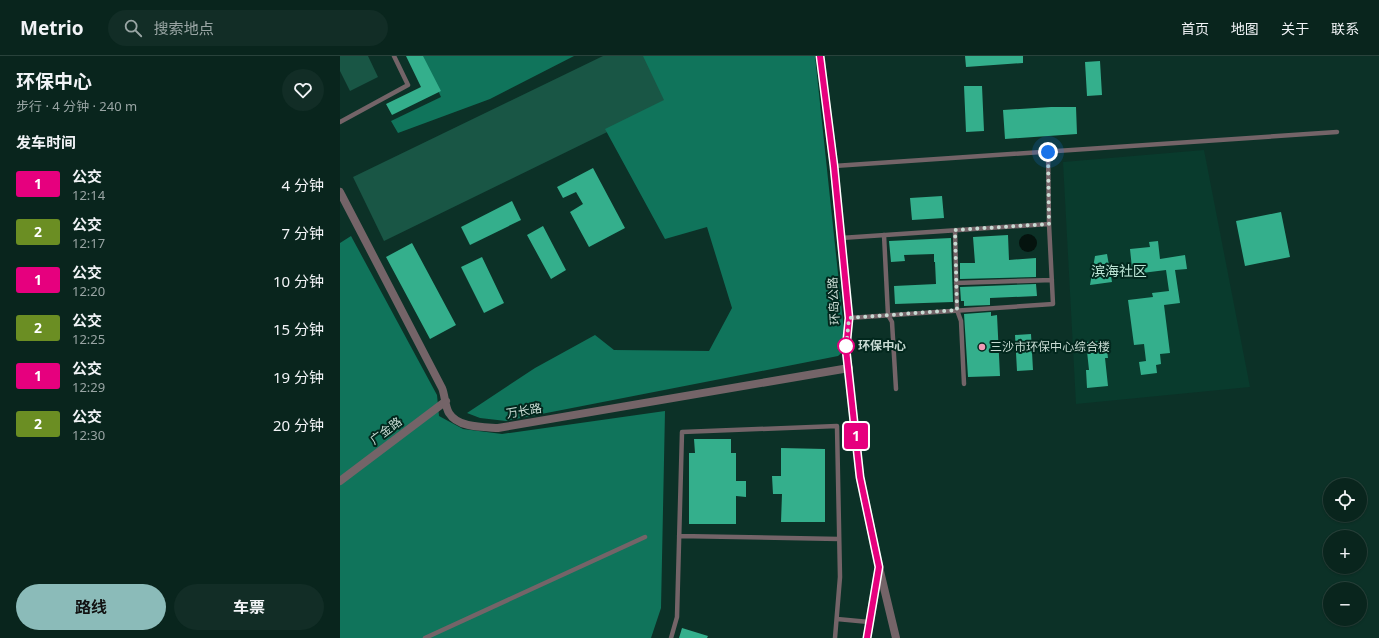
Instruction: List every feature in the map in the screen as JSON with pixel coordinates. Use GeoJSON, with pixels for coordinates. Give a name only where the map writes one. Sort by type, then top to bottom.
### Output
{"type":"FeatureCollection","features":[{"type":"Feature","properties":{"kind":"street","name":"环岛公路"},"geometry":{"type":"LineString","coordinates":[[820,56],[834,166],[849,318],[846,349],[860,477],[879,567]]}},
{"type":"Feature","properties":{"kind":"street","name":"万长路"},"geometry":{"type":"LineString","coordinates":[[340,192],[442,388],[448,412],[455,420],[471,426],[498,428],[849,368]]}},
{"type":"Feature","properties":{"kind":"street","name":"广金路"},"geometry":{"type":"LineString","coordinates":[[340,481],[446,401]]}},
{"type":"Feature","properties":{"kind":"street"},"geometry":{"type":"LineString","coordinates":[[867,638],[879,567]]}},
{"type":"Feature","properties":{"kind":"street"},"geometry":{"type":"LineString","coordinates":[[879,567],[896,638]]}},
{"type":"Feature","properties":{"kind":"lane"},"geometry":{"type":"LineString","coordinates":[[340,122],[408,85],[394,56]]}},
{"type":"Feature","properties":{"kind":"lane"},"geometry":{"type":"LineString","coordinates":[[834,166],[1337,132]]}},
{"type":"Feature","properties":{"kind":"lane"},"geometry":{"type":"LineString","coordinates":[[849,318],[1053,304],[1049,224],[1048,152]]}},
{"type":"Feature","properties":{"kind":"lane"},"geometry":{"type":"LineString","coordinates":[[841,238],[1049,224]]}},
{"type":"Feature","properties":{"kind":"lane"},"geometry":{"type":"LineString","coordinates":[[955,230],[957,310],[960,321],[964,384]]}},
{"type":"Feature","properties":{"kind":"lane"},"geometry":{"type":"LineString","coordinates":[[884,235],[888,315],[892,322],[896,388]]}},
{"type":"Feature","properties":{"kind":"lane"},"geometry":{"type":"LineString","coordinates":[[956,283],[1052,280]]}},
{"type":"Feature","properties":{"kind":"lane"},"geometry":{"type":"LineString","coordinates":[[670,638],[677,617],[682,432],[837,426],[840,578],[836,638]]}},
{"type":"Feature","properties":{"kind":"lane"},"geometry":{"type":"LineString","coordinates":[[679,536],[839,539]]}},
{"type":"Feature","properties":{"kind":"lane"},"geometry":{"type":"LineString","coordinates":[[425,638],[645,537]]}},
{"type":"Feature","properties":{"kind":"lane"},"geometry":{"type":"LineString","coordinates":[[837,619],[869,622]]}},
{"type":"Feature","properties":{"kind":"shaded area"},"geometry":{"type":"Polygon","coordinates":[[[340,56],[368,56],[378,77],[350,91],[340,71],[340,56]]]}},
{"type":"Feature","properties":{"kind":"shaded area"},"geometry":{"type":"Polygon","coordinates":[[[422,56],[574,56],[490,99],[398,133],[391,121],[441,97],[422,56]]]}},
{"type":"Feature","properties":{"kind":"shaded area"},"geometry":{"type":"Polygon","coordinates":[[[603,56],[664,56],[683,95],[384,241],[353,177],[603,56]]]}},
{"type":"Feature","properties":{"kind":"shaded area"},"geometry":{"type":"Polygon","coordinates":[[[643,56],[815,56],[846,349],[838,356],[506,421],[480,418],[467,413],[535,368],[595,335],[614,350],[709,351],[732,308],[707,227],[665,239],[605,129],[664,100],[643,56]]]}},
{"type":"Feature","properties":{"kind":"shaded area"},"geometry":{"type":"Polygon","coordinates":[[[1204,150],[1250,387],[1076,404],[1063,162],[1204,150]]]}},
{"type":"Feature","properties":{"kind":"shaded area"},"geometry":{"type":"Polygon","coordinates":[[[1028,234],[1034,237],[1037,243],[1034,249],[1028,252],[1022,249],[1019,243],[1022,237],[1028,234]]]}},
{"type":"Feature","properties":{"kind":"shaded area"},"geometry":{"type":"Polygon","coordinates":[[[351,236],[437,395],[439,416],[463,429],[502,434],[665,411],[661,608],[651,638],[340,638],[340,243],[351,236]]]}},
{"type":"Feature","properties":{"kind":"building"},"geometry":{"type":"Polygon","coordinates":[[[406,56],[423,56],[441,91],[392,115],[386,104],[421,87],[406,56]]]}},
{"type":"Feature","properties":{"kind":"building"},"geometry":{"type":"Polygon","coordinates":[[[965,56],[1023,56],[1023,63],[966,67],[965,56]]]}},
{"type":"Feature","properties":{"kind":"building"},"geometry":{"type":"Polygon","coordinates":[[[1100,61],[1102,95],[1087,96],[1085,62],[1100,61]]]}},
{"type":"Feature","properties":{"kind":"building"},"geometry":{"type":"Polygon","coordinates":[[[964,86],[982,86],[984,131],[966,132],[964,86]]]}},
{"type":"Feature","properties":{"kind":"building"},"geometry":{"type":"Polygon","coordinates":[[[1076,107],[1077,134],[1005,139],[1003,110],[1076,107]]]}},
{"type":"Feature","properties":{"kind":"building"},"geometry":{"type":"Polygon","coordinates":[[[593,168],[625,228],[589,247],[570,212],[583,204],[576,192],[563,198],[557,187],[593,168]]]}},
{"type":"Feature","properties":{"kind":"building"},"geometry":{"type":"Polygon","coordinates":[[[942,196],[944,218],[912,220],[910,198],[942,196]]]}},
{"type":"Feature","properties":{"kind":"building"},"geometry":{"type":"Polygon","coordinates":[[[512,201],[521,220],[470,245],[461,227],[512,201]]]}},
{"type":"Feature","properties":{"kind":"building"},"geometry":{"type":"Polygon","coordinates":[[[1281,212],[1290,257],[1245,266],[1236,221],[1281,212]]]}},
{"type":"Feature","properties":{"kind":"building"},"geometry":{"type":"Polygon","coordinates":[[[543,226],[566,270],[551,279],[527,235],[543,226]]]}},
{"type":"Feature","properties":{"kind":"building"},"geometry":{"type":"Polygon","coordinates":[[[1008,235],[1009,260],[1036,258],[1036,277],[960,279],[960,263],[975,263],[973,237],[1008,235]]]}},
{"type":"Feature","properties":{"kind":"building"},"geometry":{"type":"Polygon","coordinates":[[[951,238],[953,302],[895,304],[894,286],[936,284],[935,262],[934,254],[904,255],[905,261],[891,262],[889,241],[951,238]]]}},
{"type":"Feature","properties":{"kind":"building"},"geometry":{"type":"Polygon","coordinates":[[[1158,241],[1160,259],[1185,255],[1187,269],[1175,270],[1180,303],[1164,305],[1170,353],[1160,354],[1161,364],[1156,365],[1157,373],[1141,375],[1139,362],[1146,361],[1144,344],[1134,345],[1128,300],[1153,297],[1152,293],[1169,291],[1166,270],[1142,273],[1142,277],[1133,278],[1130,249],[1150,247],[1149,242],[1158,241]]]}},
{"type":"Feature","properties":{"kind":"building"},"geometry":{"type":"Polygon","coordinates":[[[412,243],[456,325],[430,339],[386,257],[412,243]]]}},
{"type":"Feature","properties":{"kind":"building"},"geometry":{"type":"Polygon","coordinates":[[[1107,254],[1112,282],[1090,285],[1095,256],[1107,254]]]}},
{"type":"Feature","properties":{"kind":"building"},"geometry":{"type":"Polygon","coordinates":[[[482,257],[504,303],[484,313],[461,267],[482,257]]]}},
{"type":"Feature","properties":{"kind":"building"},"geometry":{"type":"Polygon","coordinates":[[[1036,284],[1037,296],[990,298],[990,305],[964,306],[964,301],[961,301],[960,287],[1036,284]]]}},
{"type":"Feature","properties":{"kind":"building","name":"三沙市环保中心综合楼"},"geometry":{"type":"Polygon","coordinates":[[[991,312],[991,316],[997,315],[1000,376],[968,377],[964,314],[991,312]]]}},
{"type":"Feature","properties":{"kind":"building"},"geometry":{"type":"Polygon","coordinates":[[[1031,334],[1033,370],[1017,371],[1015,335],[1031,334]]]}},
{"type":"Feature","properties":{"kind":"building"},"geometry":{"type":"Polygon","coordinates":[[[1106,341],[1108,358],[1105,358],[1108,386],[1087,388],[1086,370],[1089,370],[1086,342],[1106,341]]]}},
{"type":"Feature","properties":{"kind":"building"},"geometry":{"type":"Polygon","coordinates":[[[694,439],[731,439],[731,453],[736,453],[736,481],[746,481],[746,497],[736,496],[736,524],[689,524],[689,453],[695,453],[694,439]]]}},
{"type":"Feature","properties":{"kind":"building"},"geometry":{"type":"Polygon","coordinates":[[[781,448],[825,449],[825,522],[781,522],[782,494],[773,494],[772,476],[781,476],[781,448]]]}},
{"type":"Feature","properties":{"kind":"building"},"geometry":{"type":"Polygon","coordinates":[[[682,628],[708,636],[707,638],[679,638],[682,628]]]}},
{"type":"Feature","properties":{"kind":"bus line","name":"1"},"geometry":{"type":"LineString","coordinates":[[820,56],[834,166],[849,318],[846,349],[860,477],[879,567],[867,638]]}},
{"type":"Feature","properties":{"kind":"place","name":"环保中心"},"geometry":{"type":"Point","coordinates":[846,346]}},
{"type":"Feature","properties":{"kind":"place","name":"三沙市环保中心综合楼"},"geometry":{"type":"Point","coordinates":[982,347]}},
{"type":"Feature","properties":{"kind":"district","name":"滨海社区"},"geometry":{"type":"Point","coordinates":[1119,271]}},
{"type":"Feature","properties":{"kind":"route"},"geometry":{"type":"LineString","coordinates":[[846,346],[846,349],[849,318],[957,310],[955,230],[1049,224],[1048,152]]}}]}
